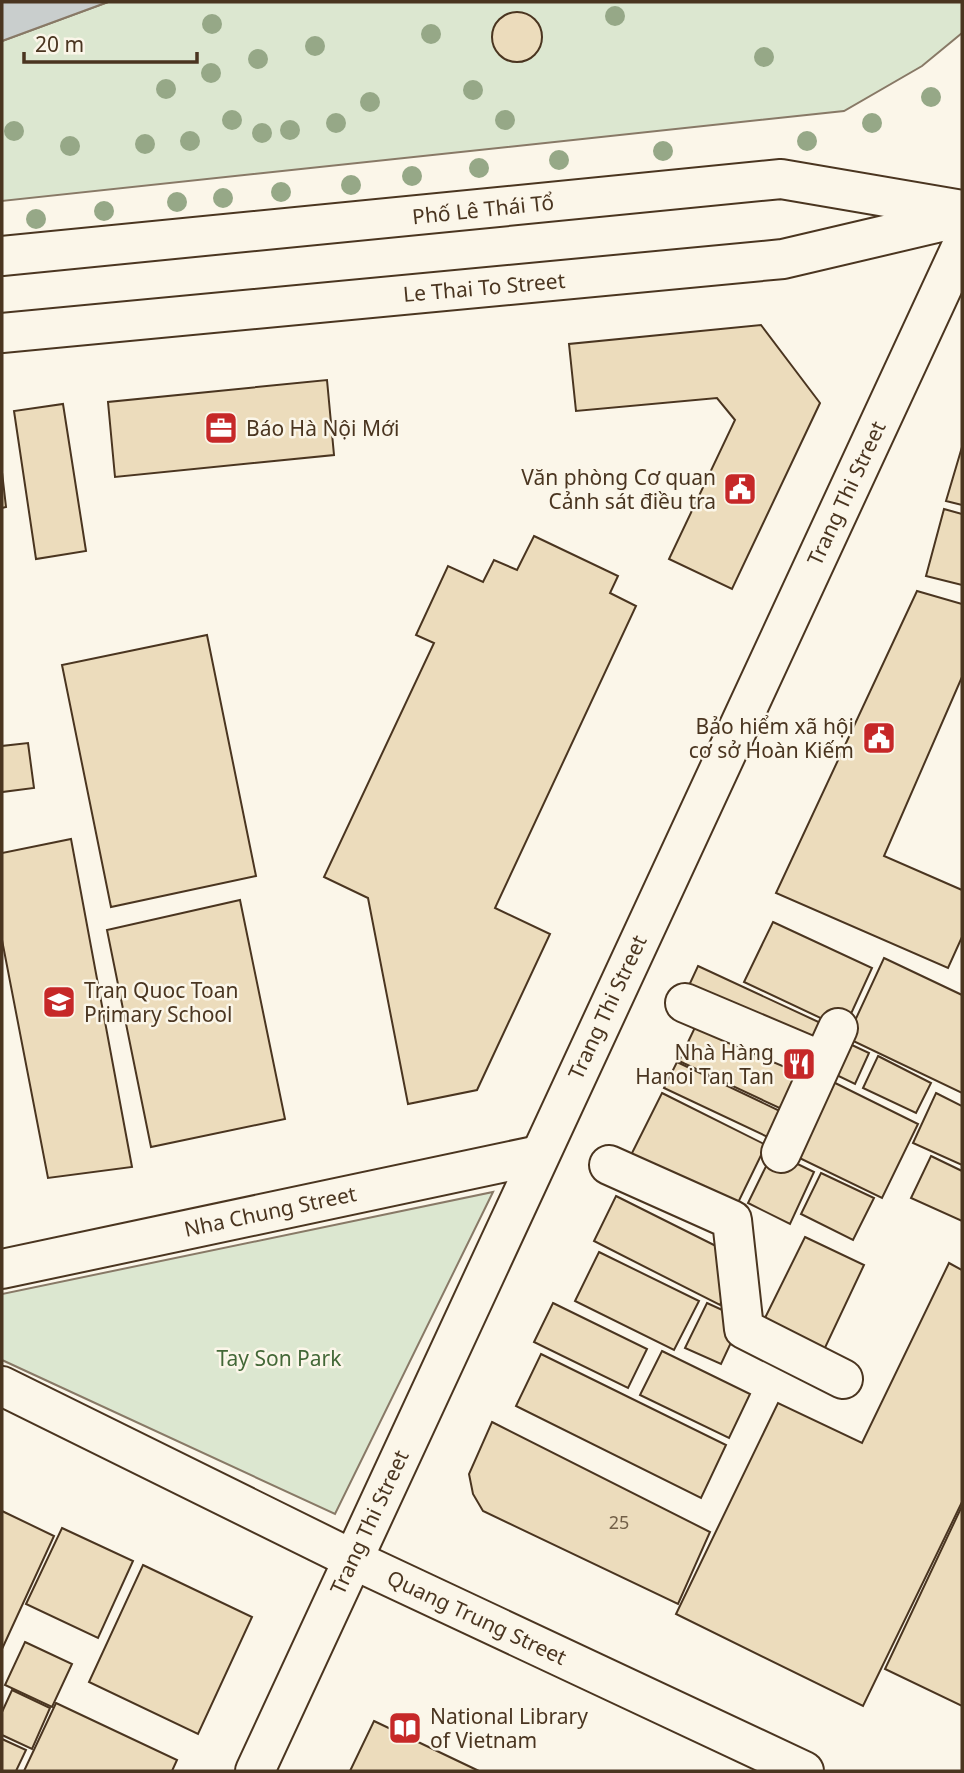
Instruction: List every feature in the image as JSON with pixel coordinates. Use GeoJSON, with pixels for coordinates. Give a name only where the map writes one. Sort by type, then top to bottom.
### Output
{"type":"FeatureCollection","features":[{"type":"Feature","properties":{"kind":"street","name":"Phố Lê Thái Tổ"},"geometry":{"type":"LineString","coordinates":[[2,256],[781,179],[962,210]]}},
{"type":"Feature","properties":{"kind":"street","name":"Le Thai To Street"},"geometry":{"type":"LineString","coordinates":[[2,332],[783,259],[962,217]]}},
{"type":"Feature","properties":{"kind":"street","name":"Trang Thi Street"},"geometry":{"type":"LineString","coordinates":[[255,1771],[538,1155],[962,245]]}},
{"type":"Feature","properties":{"kind":"street"},"geometry":{"type":"LineString","coordinates":[[685,1003],[830,1045],[781,1153]]}},
{"type":"Feature","properties":{"kind":"street","name":"Nha Chung Street"},"geometry":{"type":"LineString","coordinates":[[2,1269],[538,1155]]}},
{"type":"Feature","properties":{"kind":"street"},"geometry":{"type":"LineString","coordinates":[[609,1165],[732,1220],[744,1329],[843,1379]]}},
{"type":"Feature","properties":{"kind":"street","name":"Quang Trung Street"},"geometry":{"type":"LineString","coordinates":[[2,1386],[352,1559],[804,1771]]}},
{"type":"Feature","properties":{"kind":"green space"},"geometry":{"type":"Polygon","coordinates":[[[108,2],[962,2],[962,33],[922,66],[844,111],[2,201],[2,41],[108,2]]]}},
{"type":"Feature","properties":{"kind":"green space","name":"Tay Son Park"},"geometry":{"type":"Polygon","coordinates":[[[493,1192],[335,1514],[2,1360],[2,1294],[493,1192]]]}},
{"type":"Feature","properties":{"kind":"shaded area"},"geometry":{"type":"Polygon","coordinates":[[[2,2],[108,2],[2,41],[2,2]]]}},
{"type":"Feature","properties":{"kind":"building"},"geometry":{"type":"Polygon","coordinates":[[[517,12],[535,19],[542,37],[535,55],[517,62],[499,55],[492,37],[499,19],[517,12]]]}},
{"type":"Feature","properties":{"kind":"building","name":"Văn phòng Cơ quan Cảnh sát điều tra"},"geometry":{"type":"Polygon","coordinates":[[[761,325],[820,403],[732,589],[669,559],[735,420],[717,398],[576,411],[569,344],[761,325]]]}},
{"type":"Feature","properties":{"kind":"building","name":"Báo Hà Nội Mới"},"geometry":{"type":"Polygon","coordinates":[[[327,380],[334,455],[115,477],[108,402],[327,380]]]}},
{"type":"Feature","properties":{"kind":"building"},"geometry":{"type":"Polygon","coordinates":[[[63,404],[86,551],[36,559],[14,411],[63,404]]]}},
{"type":"Feature","properties":{"kind":"building"},"geometry":{"type":"Polygon","coordinates":[[[962,447],[962,505],[946,501],[962,447]]]}},
{"type":"Feature","properties":{"kind":"building"},"geometry":{"type":"Polygon","coordinates":[[[2,472],[6,507],[2,508],[2,472]]]}},
{"type":"Feature","properties":{"kind":"building"},"geometry":{"type":"Polygon","coordinates":[[[944,509],[962,514],[962,585],[926,576],[944,509]]]}},
{"type":"Feature","properties":{"kind":"building"},"geometry":{"type":"Polygon","coordinates":[[[534,536],[618,576],[610,593],[636,606],[495,908],[550,934],[477,1090],[408,1104],[368,898],[324,877],[434,643],[416,635],[448,566],[483,582],[494,560],[517,570],[534,536]]]}},
{"type":"Feature","properties":{"kind":"building"},"geometry":{"type":"Polygon","coordinates":[[[917,591],[962,604],[962,677],[884,856],[962,890],[962,937],[948,968],[776,893],[917,591]]]}},
{"type":"Feature","properties":{"kind":"building"},"geometry":{"type":"Polygon","coordinates":[[[207,635],[256,876],[111,907],[62,665],[207,635]]]}},
{"type":"Feature","properties":{"kind":"building"},"geometry":{"type":"Polygon","coordinates":[[[28,743],[34,788],[2,792],[2,746],[28,743]]]}},
{"type":"Feature","properties":{"kind":"building","name":"Tran Quoc Toan Primary School"},"geometry":{"type":"Polygon","coordinates":[[[71,839],[132,1167],[48,1178],[2,940],[2,853],[71,839]]]}},
{"type":"Feature","properties":{"kind":"building"},"geometry":{"type":"Polygon","coordinates":[[[240,900],[285,1119],[151,1147],[107,930],[240,900]]]}},
{"type":"Feature","properties":{"kind":"building"},"geometry":{"type":"Polygon","coordinates":[[[773,922],[872,968],[844,1029],[744,982],[773,922]]]}},
{"type":"Feature","properties":{"kind":"building"},"geometry":{"type":"Polygon","coordinates":[[[884,958],[962,995],[962,1093],[847,1038],[884,958]]]}},
{"type":"Feature","properties":{"kind":"building"},"geometry":{"type":"Polygon","coordinates":[[[698,966],[825,1025],[806,1066],[679,1007],[698,966]]]}},
{"type":"Feature","properties":{"kind":"building"},"geometry":{"type":"Polygon","coordinates":[[[698,1021],[805,1072],[786,1111],[679,1061],[698,1021]]]}},
{"type":"Feature","properties":{"kind":"building"},"geometry":{"type":"Polygon","coordinates":[[[837,1038],[869,1053],[855,1084],[822,1068],[837,1038]]]}},
{"type":"Feature","properties":{"kind":"building"},"geometry":{"type":"Polygon","coordinates":[[[878,1056],[931,1083],[916,1113],[863,1088],[878,1056]]]}},
{"type":"Feature","properties":{"kind":"building"},"geometry":{"type":"Polygon","coordinates":[[[677,1062],[784,1113],[772,1139],[664,1088],[677,1062]]]}},
{"type":"Feature","properties":{"kind":"building"},"geometry":{"type":"Polygon","coordinates":[[[821,1076],[918,1124],[882,1198],[785,1151],[821,1076]]]}},
{"type":"Feature","properties":{"kind":"building"},"geometry":{"type":"Polygon","coordinates":[[[662,1093],[766,1145],[733,1213],[628,1161],[662,1093]]]}},
{"type":"Feature","properties":{"kind":"building"},"geometry":{"type":"Polygon","coordinates":[[[936,1093],[962,1106],[962,1165],[913,1143],[936,1093]]]}},
{"type":"Feature","properties":{"kind":"building"},"geometry":{"type":"Polygon","coordinates":[[[773,1152],[814,1172],[790,1224],[748,1203],[773,1152]]]}},
{"type":"Feature","properties":{"kind":"building"},"geometry":{"type":"Polygon","coordinates":[[[931,1156],[962,1171],[962,1221],[911,1198],[931,1156]]]}},
{"type":"Feature","properties":{"kind":"building"},"geometry":{"type":"Polygon","coordinates":[[[821,1173],[874,1198],[853,1240],[801,1214],[821,1173]]]}},
{"type":"Feature","properties":{"kind":"building"},"geometry":{"type":"Polygon","coordinates":[[[616,1196],[742,1259],[720,1305],[594,1241],[616,1196]]]}},
{"type":"Feature","properties":{"kind":"building"},"geometry":{"type":"Polygon","coordinates":[[[805,1237],[864,1265],[823,1352],[763,1322],[805,1237]]]}},
{"type":"Feature","properties":{"kind":"building"},"geometry":{"type":"Polygon","coordinates":[[[599,1252],[699,1301],[674,1350],[575,1301],[599,1252]]]}},
{"type":"Feature","properties":{"kind":"building"},"geometry":{"type":"Polygon","coordinates":[[[949,1263],[962,1270],[962,1502],[863,1706],[676,1614],[778,1403],[862,1443],[949,1263]]]}},
{"type":"Feature","properties":{"kind":"building"},"geometry":{"type":"Polygon","coordinates":[[[553,1303],[647,1349],[628,1388],[534,1342],[553,1303]]]}},
{"type":"Feature","properties":{"kind":"building"},"geometry":{"type":"Polygon","coordinates":[[[707,1303],[742,1319],[721,1364],[685,1348],[707,1303]]]}},
{"type":"Feature","properties":{"kind":"building"},"geometry":{"type":"Polygon","coordinates":[[[662,1351],[750,1394],[729,1438],[640,1395],[662,1351]]]}},
{"type":"Feature","properties":{"kind":"building"},"geometry":{"type":"Polygon","coordinates":[[[541,1354],[726,1445],[701,1498],[516,1406],[541,1354]]]}},
{"type":"Feature","properties":{"kind":"building"},"geometry":{"type":"Polygon","coordinates":[[[492,1422],[710,1532],[678,1604],[483,1511],[473,1494],[469,1474],[492,1422]]]}},
{"type":"Feature","properties":{"kind":"building"},"geometry":{"type":"Polygon","coordinates":[[[962,1506],[962,1706],[885,1669],[962,1506]]]}},
{"type":"Feature","properties":{"kind":"building"},"geometry":{"type":"Polygon","coordinates":[[[2,1511],[54,1536],[2,1649],[2,1511]]]}},
{"type":"Feature","properties":{"kind":"building"},"geometry":{"type":"Polygon","coordinates":[[[62,1528],[133,1561],[98,1638],[26,1604],[62,1528]]]}},
{"type":"Feature","properties":{"kind":"building"},"geometry":{"type":"Polygon","coordinates":[[[143,1565],[252,1617],[198,1734],[89,1682],[143,1565]]]}},
{"type":"Feature","properties":{"kind":"building"},"geometry":{"type":"Polygon","coordinates":[[[25,1642],[72,1664],[52,1707],[5,1685],[25,1642]]]}},
{"type":"Feature","properties":{"kind":"building"},"geometry":{"type":"Polygon","coordinates":[[[12,1690],[50,1708],[32,1749],[2,1735],[2,1712],[12,1690]]]}},
{"type":"Feature","properties":{"kind":"building"},"geometry":{"type":"Polygon","coordinates":[[[56,1703],[177,1760],[172,1771],[24,1771],[56,1703]]]}},
{"type":"Feature","properties":{"kind":"building"},"geometry":{"type":"Polygon","coordinates":[[[374,1721],[479,1771],[350,1771],[374,1721]]]}},
{"type":"Feature","properties":{"kind":"building"},"geometry":{"type":"Polygon","coordinates":[[[2,1739],[26,1750],[16,1771],[2,1771],[2,1739]]]}},
{"type":"Feature","properties":{"kind":"place","name":"Báo Hà Nội Mới"},"geometry":{"type":"Point","coordinates":[221,428]}},
{"type":"Feature","properties":{"kind":"place","name":"Văn phòng Cơ quan Cảnh sát điều tra"},"geometry":{"type":"Point","coordinates":[740,489]}},
{"type":"Feature","properties":{"kind":"place","name":"Bảo hiểm xã hội cơ sở Hoàn Kiếm"},"geometry":{"type":"Point","coordinates":[879,738]}},
{"type":"Feature","properties":{"kind":"place","name":"Tran Quoc Toan Primary School"},"geometry":{"type":"Point","coordinates":[59,1002]}},
{"type":"Feature","properties":{"kind":"place","name":"Nhà Hàng Hanoi Tan Tan"},"geometry":{"type":"Point","coordinates":[799,1064]}},
{"type":"Feature","properties":{"kind":"place","name":"National Library of Vietnam"},"geometry":{"type":"Point","coordinates":[405,1728]}}]}
